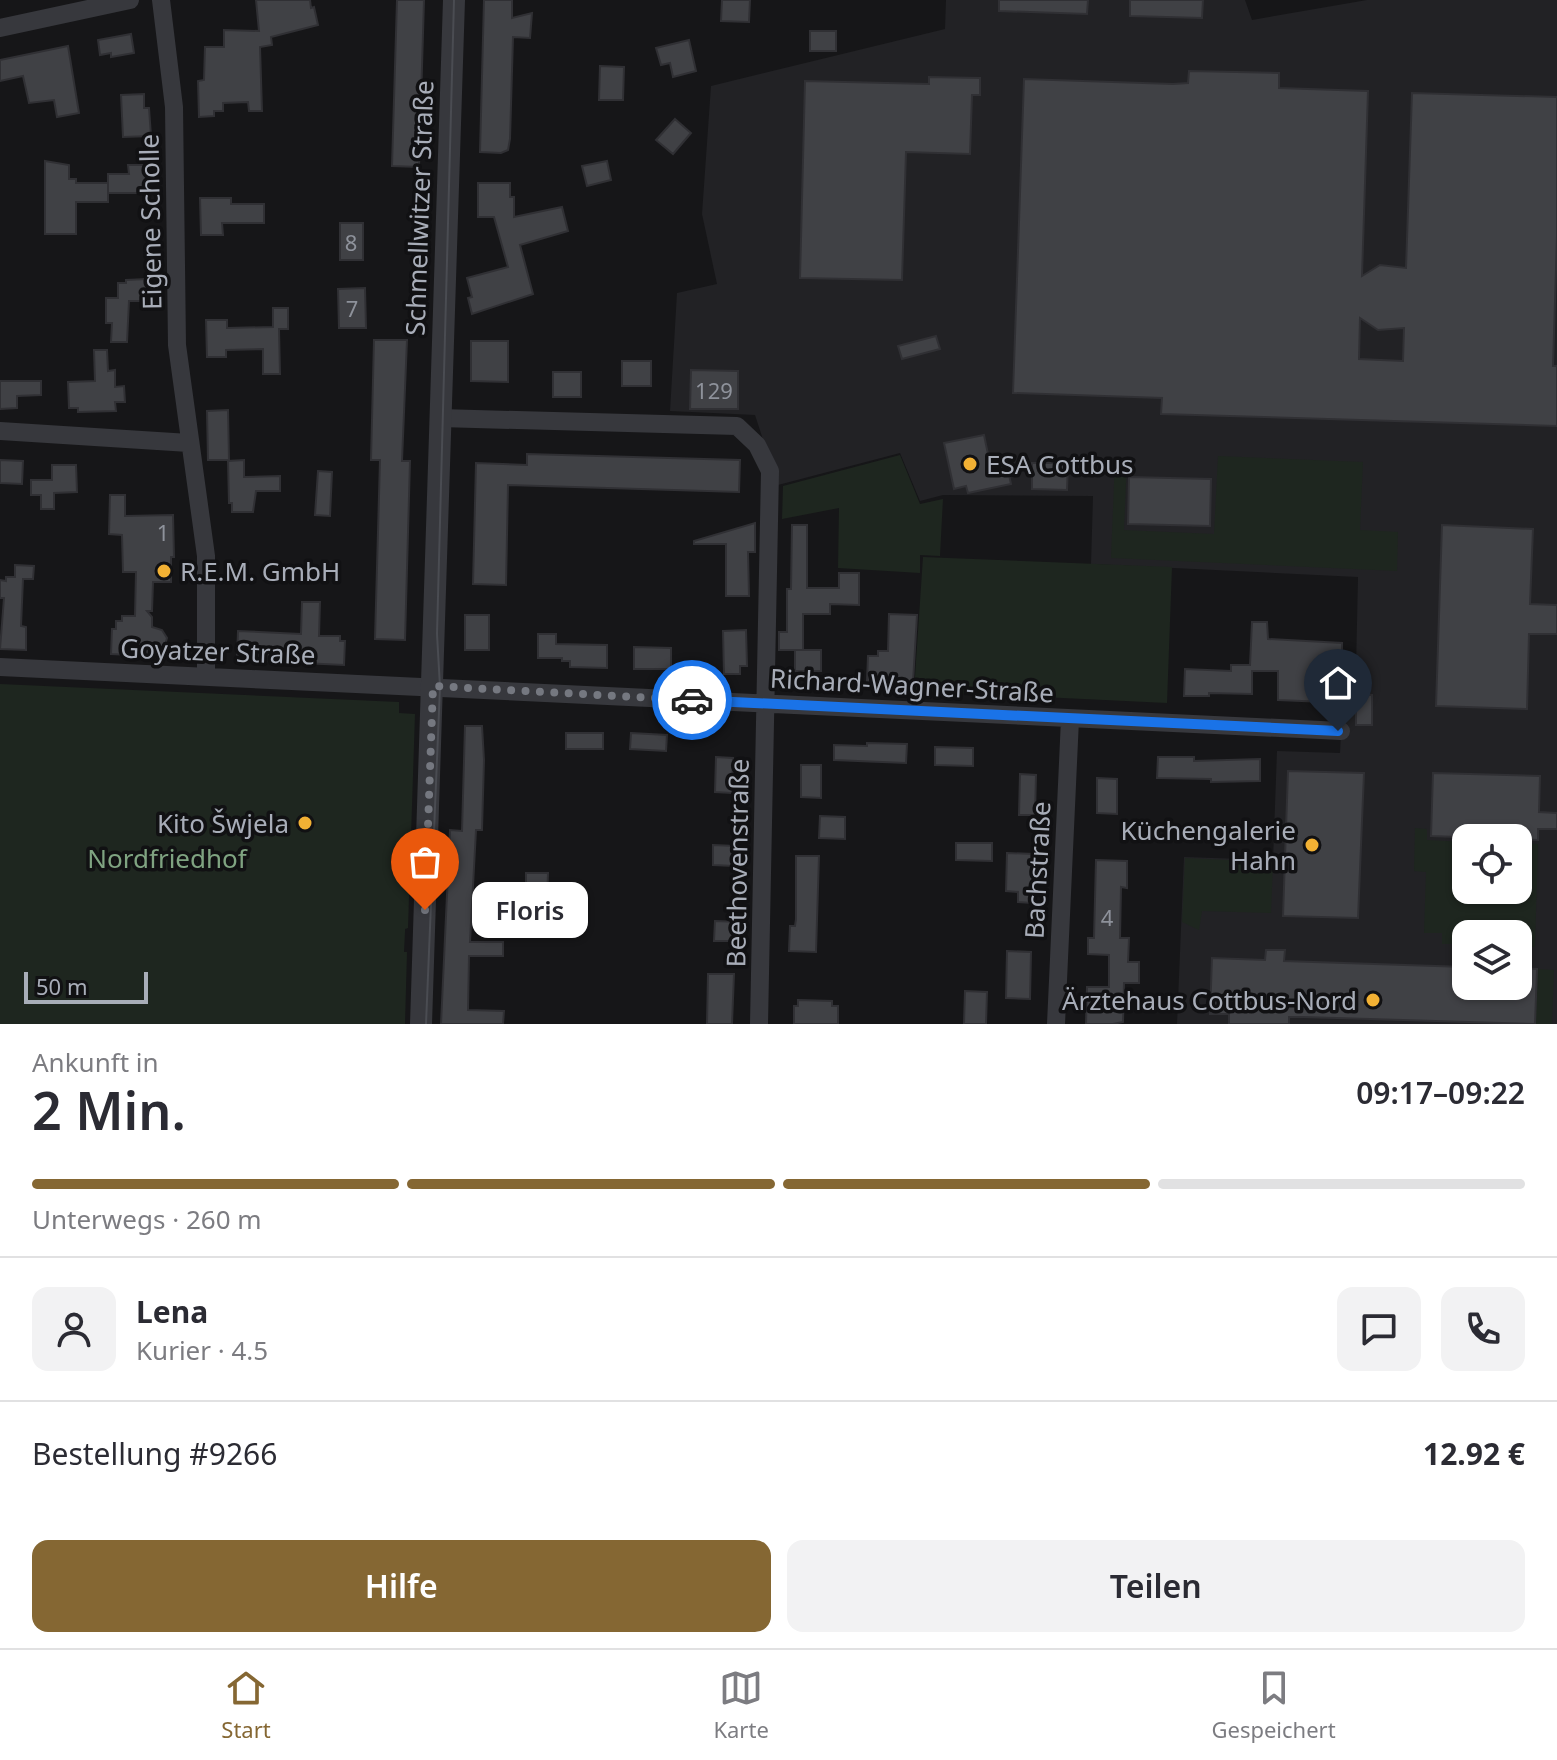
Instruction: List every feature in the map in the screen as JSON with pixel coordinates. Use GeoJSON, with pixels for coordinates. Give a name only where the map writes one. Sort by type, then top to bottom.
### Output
{"type":"FeatureCollection","features":[{"type":"Feature","properties":{"kind":"street"},"geometry":{"type":"LineString","coordinates":[[0,28],[130,0]]}},
{"type":"Feature","properties":{"kind":"street","name":"Eigene Scholle"},"geometry":{"type":"LineString","coordinates":[[161,0],[174,107],[177,345],[206,556],[206,676]]}},
{"type":"Feature","properties":{"kind":"street","name":"Schmellwitzer Straße"},"geometry":{"type":"LineString","coordinates":[[421,1024],[454,0]]}},
{"type":"Feature","properties":{"kind":"street","name":"Beethovenstraße"},"geometry":{"type":"LineString","coordinates":[[440,418],[737,426],[757,445],[770,471],[759,1024]]}},
{"type":"Feature","properties":{"kind":"street"},"geometry":{"type":"LineString","coordinates":[[0,431],[189,443]]}},
{"type":"Feature","properties":{"kind":"street","name":"Goyatzer Straße"},"geometry":{"type":"LineString","coordinates":[[0,667],[433,686]]}},
{"type":"Feature","properties":{"kind":"street","name":"Richard-Wagner-Straße"},"geometry":{"type":"LineString","coordinates":[[433,686],[1341,731]]}},
{"type":"Feature","properties":{"kind":"street","name":"Bachstraße"},"geometry":{"type":"LineString","coordinates":[[1056,1024],[1070,719]]}},
{"type":"Feature","properties":{"kind":"shaded area"},"geometry":{"type":"Polygon","coordinates":[[[946,0],[1245,0],[1252,20],[1367,0],[1557,0],[1557,1024],[1177,1024],[1184,857],[1273,860],[1277,751],[1340,753],[1342,713],[1355,713],[1358,577],[1091,564],[1093,496],[943,495],[920,501],[900,453],[778,485],[755,415],[670,411],[677,293],[717,284],[702,214],[711,86],[945,29],[946,0]]]}},
{"type":"Feature","properties":{"kind":"green space"},"geometry":{"type":"Polygon","coordinates":[[[900,455],[920,504],[943,499],[940,556],[920,555],[920,573],[838,568],[839,508],[782,519],[783,486],[900,455]]]}},
{"type":"Feature","properties":{"kind":"green space"},"geometry":{"type":"Polygon","coordinates":[[[1218,456],[1363,462],[1360,530],[1398,532],[1397,571],[1111,558],[1115,459],[1127,460],[1124,530],[1214,534],[1218,456]]]}},
{"type":"Feature","properties":{"kind":"green space"},"geometry":{"type":"Polygon","coordinates":[[[923,557],[1172,567],[1167,703],[914,691],[923,557]]]}},
{"type":"Feature","properties":{"kind":"green space","name":"Nordfriedhof"},"geometry":{"type":"Polygon","coordinates":[[[0,684],[399,702],[399,713],[415,714],[408,928],[405,929],[404,952],[407,952],[405,1024],[0,1024],[0,684]]]}},
{"type":"Feature","properties":{"kind":"green space"},"geometry":{"type":"Polygon","coordinates":[[[1415,828],[1427,829],[1427,840],[1452,841],[1452,904],[1532,904],[1532,844],[1538,844],[1535,947],[1532,947],[1532,920],[1452,920],[1452,944],[1442,944],[1442,933],[1424,933],[1426,872],[1414,871],[1415,828]]]}},
{"type":"Feature","properties":{"kind":"green space"},"geometry":{"type":"Polygon","coordinates":[[[1185,858],[1273,862],[1271,913],[1202,911],[1199,930],[1182,922],[1185,858]]]}},
{"type":"Feature","properties":{"kind":"green space"},"geometry":{"type":"Polygon","coordinates":[[[1537,969],[1554,970],[1552,1024],[1535,1024],[1537,969]]]}},
{"type":"Feature","properties":{"kind":"building"},"geometry":{"type":"Polygon","coordinates":[[[256,0],[310,0],[318,25],[271,37],[272,45],[260,47],[262,111],[249,111],[248,102],[223,103],[223,111],[214,111],[214,116],[199,117],[198,81],[204,80],[205,47],[224,47],[224,30],[259,31],[256,0]]]}},
{"type":"Feature","properties":{"kind":"building"},"geometry":{"type":"Polygon","coordinates":[[[397,0],[424,0],[419,167],[392,166],[397,0]]]}},
{"type":"Feature","properties":{"kind":"building"},"geometry":{"type":"Polygon","coordinates":[[[484,0],[512,0],[512,18],[532,13],[530,38],[513,37],[510,139],[508,150],[501,153],[480,152],[484,0]]]}},
{"type":"Feature","properties":{"kind":"building"},"geometry":{"type":"Polygon","coordinates":[[[722,0],[750,0],[749,22],[721,21],[722,0]]]}},
{"type":"Feature","properties":{"kind":"building"},"geometry":{"type":"Polygon","coordinates":[[[999,0],[1088,0],[1087,14],[999,11],[999,0]]]}},
{"type":"Feature","properties":{"kind":"building"},"geometry":{"type":"Polygon","coordinates":[[[1130,0],[1203,0],[1202,18],[1130,16],[1130,0]]]}},
{"type":"Feature","properties":{"kind":"building"},"geometry":{"type":"Polygon","coordinates":[[[810,31],[836,31],[836,51],[810,51],[810,31]]]}},
{"type":"Feature","properties":{"kind":"building"},"geometry":{"type":"Polygon","coordinates":[[[131,34],[134,53],[111,57],[111,53],[100,55],[98,40],[131,34]]]}},
{"type":"Feature","properties":{"kind":"building"},"geometry":{"type":"Polygon","coordinates":[[[689,40],[696,71],[673,77],[670,63],[661,65],[656,48],[689,40]]]}},
{"type":"Feature","properties":{"kind":"building"},"geometry":{"type":"Polygon","coordinates":[[[68,46],[79,113],[57,117],[54,100],[29,103],[23,76],[0,81],[0,60],[68,46]]]}},
{"type":"Feature","properties":{"kind":"building"},"geometry":{"type":"Polygon","coordinates":[[[600,66],[624,67],[623,100],[599,100],[600,66]]]}},
{"type":"Feature","properties":{"kind":"building"},"geometry":{"type":"Polygon","coordinates":[[[1189,71],[1279,73],[1279,88],[1368,91],[1362,276],[1380,265],[1406,268],[1412,93],[1557,97],[1553,366],[1557,366],[1557,426],[1161,414],[1162,398],[1013,393],[1024,79],[1188,83],[1189,71]],[[1360,318],[1359,359],[1403,361],[1404,328],[1378,330],[1360,318]]]}},
{"type":"Feature","properties":{"kind":"building"},"geometry":{"type":"Polygon","coordinates":[[[929,77],[980,78],[980,95],[972,95],[970,154],[906,152],[902,280],[800,278],[805,81],[929,84],[929,77]]]}},
{"type":"Feature","properties":{"kind":"building"},"geometry":{"type":"Polygon","coordinates":[[[144,94],[144,108],[149,108],[151,136],[123,137],[121,95],[144,94]]]}},
{"type":"Feature","properties":{"kind":"building"},"geometry":{"type":"Polygon","coordinates":[[[675,119],[691,133],[673,154],[656,140],[675,119]]]}},
{"type":"Feature","properties":{"kind":"building"},"geometry":{"type":"Polygon","coordinates":[[[45,161],[69,165],[69,179],[76,179],[76,183],[108,183],[108,202],[76,202],[76,234],[45,234],[45,161]]]}},
{"type":"Feature","properties":{"kind":"building"},"geometry":{"type":"Polygon","coordinates":[[[607,161],[611,180],[587,186],[582,166],[607,161]]]}},
{"type":"Feature","properties":{"kind":"building"},"geometry":{"type":"Polygon","coordinates":[[[128,165],[146,165],[147,193],[108,193],[108,174],[129,174],[128,165]]]}},
{"type":"Feature","properties":{"kind":"building"},"geometry":{"type":"Polygon","coordinates":[[[478,183],[510,183],[514,217],[562,207],[568,231],[520,245],[533,294],[472,314],[467,278],[508,267],[494,217],[478,217],[478,183]]]}},
{"type":"Feature","properties":{"kind":"building"},"geometry":{"type":"Polygon","coordinates":[[[200,198],[231,198],[231,204],[264,204],[264,223],[222,223],[223,235],[201,235],[200,198]]]}},
{"type":"Feature","properties":{"kind":"building"},"geometry":{"type":"Polygon","coordinates":[[[340,223],[363,223],[363,260],[340,260],[340,223]]]}},
{"type":"Feature","properties":{"kind":"building"},"geometry":{"type":"Polygon","coordinates":[[[147,279],[147,301],[129,301],[127,342],[111,342],[112,323],[106,323],[106,298],[118,298],[118,283],[147,279]]]}},
{"type":"Feature","properties":{"kind":"building"},"geometry":{"type":"Polygon","coordinates":[[[365,288],[366,328],[339,328],[338,289],[365,288]]]}},
{"type":"Feature","properties":{"kind":"building"},"geometry":{"type":"Polygon","coordinates":[[[273,308],[288,308],[288,329],[279,329],[280,374],[263,374],[263,349],[226,350],[226,357],[207,357],[206,320],[227,320],[227,328],[273,327],[273,308]]]}},
{"type":"Feature","properties":{"kind":"building"},"geometry":{"type":"Polygon","coordinates":[[[936,336],[940,349],[902,359],[898,346],[936,336]]]}},
{"type":"Feature","properties":{"kind":"building"},"geometry":{"type":"Polygon","coordinates":[[[374,340],[407,340],[402,461],[410,461],[405,640],[375,639],[380,460],[371,460],[374,340]]]}},
{"type":"Feature","properties":{"kind":"building"},"geometry":{"type":"Polygon","coordinates":[[[471,341],[508,341],[508,382],[471,381],[471,341]]]}},
{"type":"Feature","properties":{"kind":"building"},"geometry":{"type":"Polygon","coordinates":[[[94,350],[107,350],[108,371],[115,370],[115,387],[124,386],[125,402],[115,402],[116,411],[78,412],[78,408],[69,408],[68,382],[95,381],[94,350]]]}},
{"type":"Feature","properties":{"kind":"building"},"geometry":{"type":"Polygon","coordinates":[[[622,361],[651,361],[651,386],[622,386],[622,361]]]}},
{"type":"Feature","properties":{"kind":"building"},"geometry":{"type":"Polygon","coordinates":[[[691,370],[738,371],[738,409],[690,409],[691,370]]]}},
{"type":"Feature","properties":{"kind":"building"},"geometry":{"type":"Polygon","coordinates":[[[553,372],[581,372],[581,397],[553,397],[553,372]]]}},
{"type":"Feature","properties":{"kind":"building"},"geometry":{"type":"Polygon","coordinates":[[[0,381],[41,381],[41,395],[17,396],[17,408],[0,409],[0,381]]]}},
{"type":"Feature","properties":{"kind":"building"},"geometry":{"type":"Polygon","coordinates":[[[228,410],[229,460],[208,460],[207,411],[228,410]]]}},
{"type":"Feature","properties":{"kind":"building","name":"ESA Cottbus"},"geometry":{"type":"Polygon","coordinates":[[[984,435],[992,473],[1008,470],[1011,484],[968,493],[966,486],[954,489],[944,443],[984,435]]]}},
{"type":"Feature","properties":{"kind":"building"},"geometry":{"type":"Polygon","coordinates":[[[527,454],[740,460],[739,492],[508,485],[506,585],[473,584],[476,463],[527,465],[527,454]]]}},
{"type":"Feature","properties":{"kind":"building"},"geometry":{"type":"Polygon","coordinates":[[[0,460],[23,461],[22,484],[0,483],[0,460]]]}},
{"type":"Feature","properties":{"kind":"building"},"geometry":{"type":"Polygon","coordinates":[[[244,460],[244,477],[280,476],[280,491],[256,491],[253,512],[232,512],[228,461],[244,460]]]}},
{"type":"Feature","properties":{"kind":"building"},"geometry":{"type":"Polygon","coordinates":[[[1032,463],[1068,463],[1067,490],[1032,489],[1032,463]]]}},
{"type":"Feature","properties":{"kind":"building"},"geometry":{"type":"Polygon","coordinates":[[[52,465],[76,465],[77,492],[54,493],[54,509],[41,509],[41,495],[31,495],[31,480],[52,480],[52,465]]]}},
{"type":"Feature","properties":{"kind":"building"},"geometry":{"type":"Polygon","coordinates":[[[318,471],[332,472],[330,516],[315,515],[318,471]]]}},
{"type":"Feature","properties":{"kind":"building"},"geometry":{"type":"Polygon","coordinates":[[[1129,477],[1211,479],[1210,526],[1128,524],[1129,477]]]}},
{"type":"Feature","properties":{"kind":"building"},"geometry":{"type":"Polygon","coordinates":[[[110,495],[125,495],[125,516],[173,515],[171,582],[153,582],[152,611],[147,611],[152,617],[152,627],[162,630],[167,638],[155,656],[111,654],[112,629],[116,629],[116,621],[122,621],[122,616],[135,616],[136,572],[123,572],[122,535],[109,534],[110,495]]]}},
{"type":"Feature","properties":{"kind":"building"},"geometry":{"type":"Polygon","coordinates":[[[755,523],[755,552],[748,552],[749,596],[726,596],[726,544],[694,544],[694,541],[755,523]]]}},
{"type":"Feature","properties":{"kind":"building"},"geometry":{"type":"Polygon","coordinates":[[[792,525],[807,525],[807,588],[839,588],[839,573],[859,573],[859,605],[830,604],[830,614],[803,614],[803,650],[779,650],[779,632],[787,632],[792,525]]]}},
{"type":"Feature","properties":{"kind":"building"},"geometry":{"type":"Polygon","coordinates":[[[1442,525],[1533,529],[1530,604],[1557,605],[1557,634],[1529,634],[1527,709],[1436,706],[1442,525]]]}},
{"type":"Feature","properties":{"kind":"building"},"geometry":{"type":"Polygon","coordinates":[[[15,565],[34,566],[33,579],[23,579],[21,626],[26,627],[26,650],[0,649],[4,598],[0,598],[0,580],[15,577],[15,565]]]}},
{"type":"Feature","properties":{"kind":"building"},"geometry":{"type":"Polygon","coordinates":[[[302,602],[320,602],[319,636],[340,636],[340,641],[345,641],[344,665],[237,660],[238,631],[301,634],[302,602]]]}},
{"type":"Feature","properties":{"kind":"building"},"geometry":{"type":"Polygon","coordinates":[[[889,614],[917,615],[913,682],[867,681],[868,656],[878,656],[878,651],[888,651],[889,614]]]}},
{"type":"Feature","properties":{"kind":"building"},"geometry":{"type":"Polygon","coordinates":[[[465,615],[489,615],[489,650],[465,650],[465,615]]]}},
{"type":"Feature","properties":{"kind":"building"},"geometry":{"type":"Polygon","coordinates":[[[1252,622],[1267,622],[1268,639],[1342,643],[1342,668],[1350,668],[1349,703],[1278,700],[1278,671],[1252,671],[1252,694],[1184,696],[1185,669],[1231,671],[1231,665],[1250,665],[1252,622]]]}},
{"type":"Feature","properties":{"kind":"building"},"geometry":{"type":"Polygon","coordinates":[[[746,630],[747,666],[740,666],[740,674],[724,674],[723,631],[746,630]]]}},
{"type":"Feature","properties":{"kind":"building"},"geometry":{"type":"Polygon","coordinates":[[[538,634],[556,634],[556,644],[607,645],[607,668],[570,667],[570,661],[562,661],[562,658],[538,658],[538,634]]]}},
{"type":"Feature","properties":{"kind":"building"},"geometry":{"type":"Polygon","coordinates":[[[634,647],[671,648],[671,669],[634,669],[634,647]]]}},
{"type":"Feature","properties":{"kind":"building"},"geometry":{"type":"Polygon","coordinates":[[[795,650],[821,650],[821,671],[795,671],[795,650]]]}},
{"type":"Feature","properties":{"kind":"building"},"geometry":{"type":"Polygon","coordinates":[[[1356,694],[1372,695],[1372,725],[1356,725],[1356,694]]]}},
{"type":"Feature","properties":{"kind":"building"},"geometry":{"type":"Polygon","coordinates":[[[465,726],[482,726],[484,760],[482,830],[476,830],[470,942],[503,942],[503,956],[469,956],[468,1010],[504,1011],[503,1024],[441,1024],[450,830],[462,831],[465,726]]]}},
{"type":"Feature","properties":{"kind":"building"},"geometry":{"type":"Polygon","coordinates":[[[566,733],[603,733],[603,749],[566,749],[566,733]]]}},
{"type":"Feature","properties":{"kind":"building"},"geometry":{"type":"Polygon","coordinates":[[[631,733],[667,735],[666,751],[630,749],[631,733]]]}},
{"type":"Feature","properties":{"kind":"building"},"geometry":{"type":"Polygon","coordinates":[[[867,743],[907,744],[906,763],[834,760],[834,745],[867,746],[867,743]]]}},
{"type":"Feature","properties":{"kind":"building"},"geometry":{"type":"Polygon","coordinates":[[[935,747],[973,748],[973,766],[935,765],[935,747]]]}},
{"type":"Feature","properties":{"kind":"building"},"geometry":{"type":"Polygon","coordinates":[[[716,757],[733,758],[732,793],[715,792],[716,757]]]}},
{"type":"Feature","properties":{"kind":"building"},"geometry":{"type":"Polygon","coordinates":[[[1158,757],[1194,757],[1194,761],[1260,759],[1260,781],[1211,782],[1211,779],[1157,778],[1158,757]]]}},
{"type":"Feature","properties":{"kind":"building"},"geometry":{"type":"Polygon","coordinates":[[[801,765],[821,765],[821,798],[801,797],[801,765]]]}},
{"type":"Feature","properties":{"kind":"building","name":"Küchengalerie Hahn"},"geometry":{"type":"Polygon","coordinates":[[[1288,771],[1364,773],[1358,918],[1283,916],[1288,771]]]}},
{"type":"Feature","properties":{"kind":"building"},"geometry":{"type":"Polygon","coordinates":[[[1433,773],[1540,776],[1539,812],[1557,813],[1557,829],[1538,829],[1538,840],[1532,840],[1532,824],[1452,824],[1452,837],[1431,836],[1433,773]]]}},
{"type":"Feature","properties":{"kind":"building"},"geometry":{"type":"Polygon","coordinates":[[[1020,774],[1036,775],[1035,815],[1019,815],[1020,774]]]}},
{"type":"Feature","properties":{"kind":"building"},"geometry":{"type":"Polygon","coordinates":[[[1097,778],[1117,779],[1117,814],[1097,813],[1097,778]]]}},
{"type":"Feature","properties":{"kind":"building"},"geometry":{"type":"Polygon","coordinates":[[[820,816],[845,817],[845,839],[819,838],[820,816]]]}},
{"type":"Feature","properties":{"kind":"building"},"geometry":{"type":"Polygon","coordinates":[[[956,843],[992,843],[992,861],[956,860],[956,843]]]}},
{"type":"Feature","properties":{"kind":"building"},"geometry":{"type":"Polygon","coordinates":[[[713,845],[735,846],[734,866],[713,865],[713,845]]]}},
{"type":"Feature","properties":{"kind":"building"},"geometry":{"type":"Polygon","coordinates":[[[1007,853],[1034,854],[1032,903],[1018,902],[1018,892],[1006,891],[1007,853]]]}},
{"type":"Feature","properties":{"kind":"building"},"geometry":{"type":"Polygon","coordinates":[[[796,856],[819,856],[816,952],[789,951],[790,926],[795,926],[796,919],[796,856]]]}},
{"type":"Feature","properties":{"kind":"building"},"geometry":{"type":"Polygon","coordinates":[[[1096,860],[1127,861],[1127,888],[1121,887],[1120,938],[1129,938],[1128,962],[1139,962],[1139,983],[1124,983],[1123,1022],[1113,1024],[1086,1024],[1087,987],[1109,987],[1109,955],[1088,954],[1088,938],[1094,938],[1096,860]]]}},
{"type":"Feature","properties":{"kind":"building"},"geometry":{"type":"Polygon","coordinates":[[[526,873],[548,873],[547,901],[526,901],[526,873]]]}},
{"type":"Feature","properties":{"kind":"building"},"geometry":{"type":"Polygon","coordinates":[[[715,921],[740,922],[740,941],[714,941],[715,921]]]}},
{"type":"Feature","properties":{"kind":"building","name":"Ärztehaus Cottbus-Nord"},"geometry":{"type":"Polygon","coordinates":[[[1266,950],[1285,950],[1284,961],[1452,967],[1452,1000],[1532,1000],[1532,969],[1537,969],[1535,1024],[1289,1017],[1289,1024],[1229,1024],[1229,1014],[1210,1014],[1212,958],[1265,960],[1266,950]]]}},
{"type":"Feature","properties":{"kind":"building"},"geometry":{"type":"Polygon","coordinates":[[[1007,951],[1031,952],[1030,999],[1006,998],[1007,951]]]}},
{"type":"Feature","properties":{"kind":"building"},"geometry":{"type":"Polygon","coordinates":[[[708,974],[734,974],[732,1024],[707,1024],[708,974]]]}},
{"type":"Feature","properties":{"kind":"building"},"geometry":{"type":"Polygon","coordinates":[[[965,991],[987,992],[986,1024],[964,1024],[965,991]]]}},
{"type":"Feature","properties":{"kind":"building"},"geometry":{"type":"Polygon","coordinates":[[[798,1000],[832,1001],[832,1006],[838,1006],[838,1024],[794,1024],[794,1006],[798,1006],[798,1000]]]}},
{"type":"Feature","properties":{"kind":"tram line"},"geometry":{"type":"LineString","coordinates":[[426,1024],[440,687],[437,634],[454,0]]}},
{"type":"Feature","properties":{"kind":"way so far"},"geometry":{"type":"LineString","coordinates":[[425,910],[433,686],[692,700]]}},
{"type":"Feature","properties":{"kind":"place","name":"ESA Cottbus"},"geometry":{"type":"Point","coordinates":[970,464]}},
{"type":"Feature","properties":{"kind":"place","name":"R.E.M. GmbH"},"geometry":{"type":"Point","coordinates":[164,571]}},
{"type":"Feature","properties":{"kind":"place","name":"Kito Šwjela"},"geometry":{"type":"Point","coordinates":[305,823]}},
{"type":"Feature","properties":{"kind":"place","name":"Küchengalerie Hahn"},"geometry":{"type":"Point","coordinates":[1312,845]}},
{"type":"Feature","properties":{"kind":"place","name":"Floris"},"geometry":{"type":"Point","coordinates":[425,910]}},
{"type":"Feature","properties":{"kind":"place","name":"Ärztehaus Cottbus-Nord"},"geometry":{"type":"Point","coordinates":[1373,1000]}},
{"type":"Feature","properties":{"kind":"route"},"geometry":{"type":"LineString","coordinates":[[692,700],[1338,731]]}}]}
